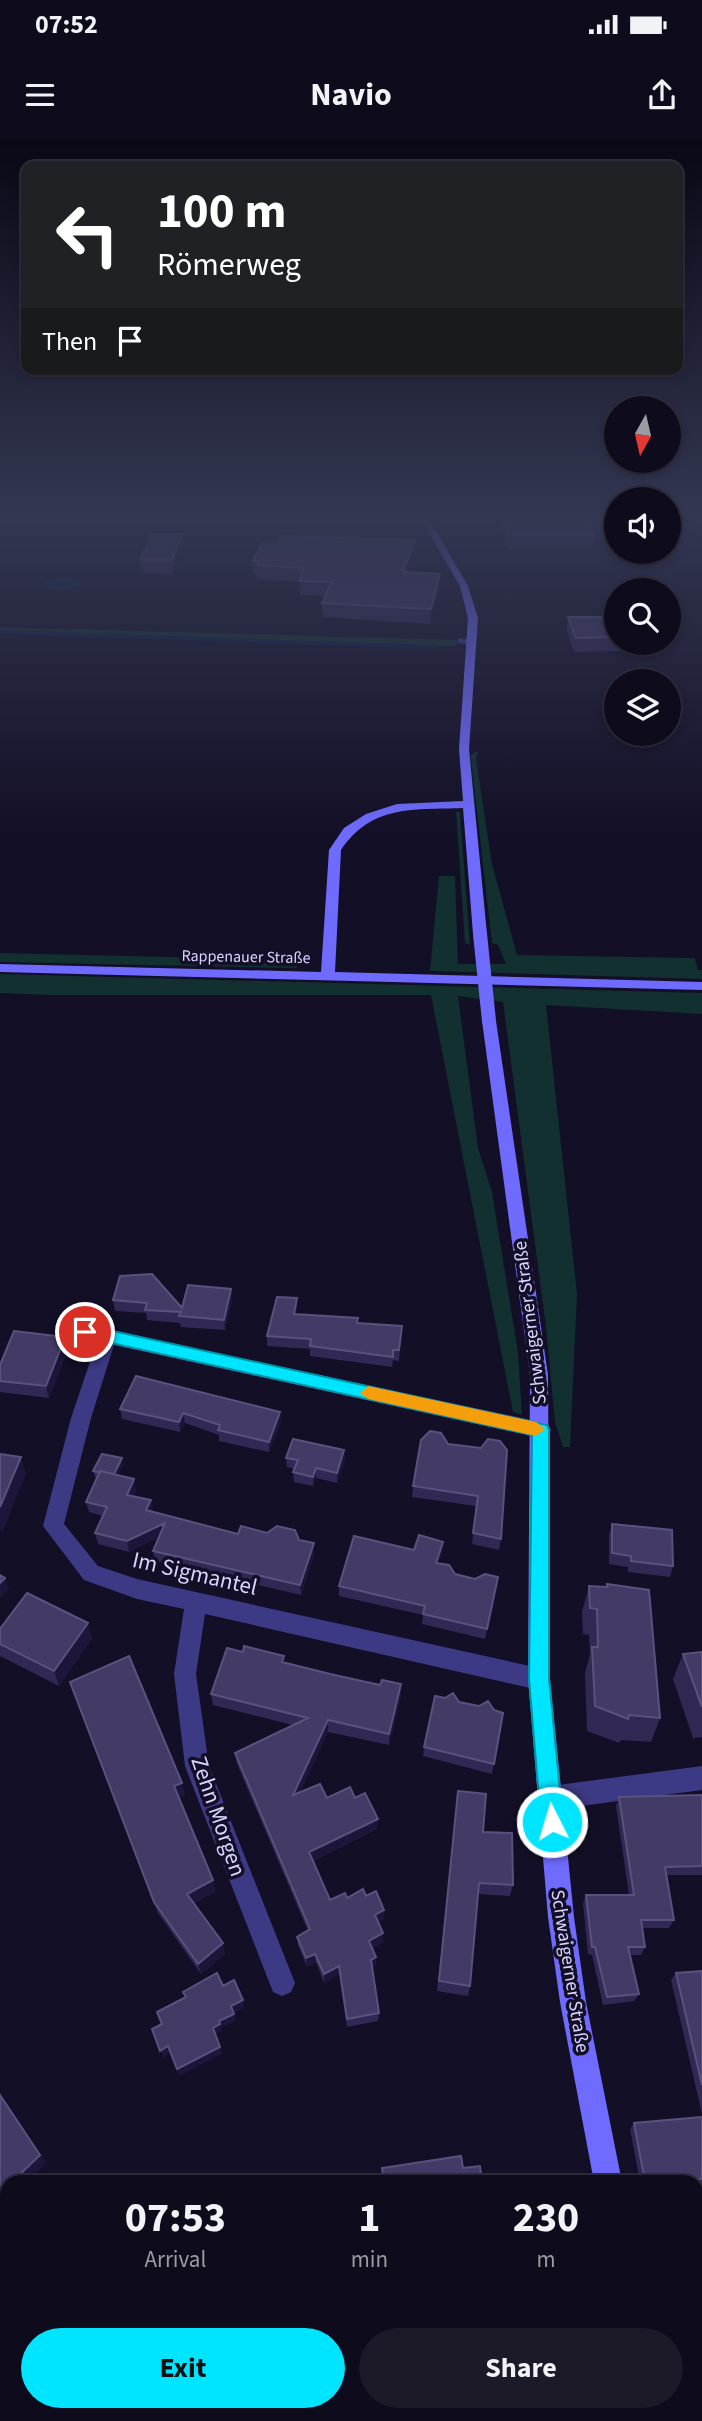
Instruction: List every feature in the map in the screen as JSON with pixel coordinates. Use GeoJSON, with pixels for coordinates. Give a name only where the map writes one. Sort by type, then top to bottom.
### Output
{"type":"FeatureCollection","features":[{"type":"Feature","properties":{"kind":"street","name":"Schwaigerner Straße"},"geometry":{"type":"LineString","coordinates":[[473,622],[464,737],[468,804],[489,1021],[539,1375],[539,1679],[573,2002],[607,2175]]}},
{"type":"Feature","properties":{"kind":"street"},"geometry":{"type":"LineString","coordinates":[[328,975],[335,850],[348,831],[370,816],[397,807],[468,804]]}},
{"type":"Feature","properties":{"kind":"street","name":"Rappenauer Straße"},"geometry":{"type":"LineString","coordinates":[[0,968],[702,986]]}},
{"type":"Feature","properties":{"kind":"street"},"geometry":{"type":"LineString","coordinates":[[85,1332],[541,1430]]}},
{"type":"Feature","properties":{"kind":"street","name":"Im Sigmantel"},"geometry":{"type":"LineString","coordinates":[[108,1336],[81,1418],[53,1526],[91,1573],[137,1589],[196,1600],[539,1679]]}},
{"type":"Feature","properties":{"kind":"street","name":"Zehn Morgen"},"geometry":{"type":"LineString","coordinates":[[196,1600],[185,1674],[197,1766],[282,1983]]}},
{"type":"Feature","properties":{"kind":"street"},"geometry":{"type":"LineString","coordinates":[[550,1798],[702,1778]]}},
{"type":"Feature","properties":{"kind":"lane"},"geometry":{"type":"LineString","coordinates":[[460,641],[473,642]]}},
{"type":"Feature","properties":{"kind":"green space"},"geometry":{"type":"Polygon","coordinates":[[[0,627],[457,640],[456,646],[441,646],[0,630],[0,627]]]}},
{"type":"Feature","properties":{"kind":"green space"},"geometry":{"type":"Polygon","coordinates":[[[478,751],[476,759],[492,864],[517,955],[695,958],[698,970],[702,970],[702,979],[430,971],[439,876],[455,876],[458,964],[506,964],[498,945],[492,943],[471,759],[471,754],[478,751]]]}},
{"type":"Feature","properties":{"kind":"green space"},"geometry":{"type":"Polygon","coordinates":[[[456,812],[460,812],[470,945],[465,943],[456,812]]]}},
{"type":"Feature","properties":{"kind":"green space"},"geometry":{"type":"Polygon","coordinates":[[[0,953],[296,960],[297,968],[0,962],[0,953]]]}},
{"type":"Feature","properties":{"kind":"green space"},"geometry":{"type":"Polygon","coordinates":[[[0,974],[702,993],[702,1014],[546,1005],[577,1294],[570,1447],[563,1447],[555,1422],[546,1327],[503,1002],[458,996],[478,1148],[492,1192],[518,1353],[522,1415],[513,1412],[431,995],[0,993],[0,974]]]}},
{"type":"Feature","properties":{"kind":"building"},"geometry":{"type":"Polygon","coordinates":[[[570,622],[604,622],[604,637],[576,638],[570,622]]]}},
{"type":"Feature","properties":{"kind":"building"},"geometry":{"type":"Polygon","coordinates":[[[152,1274],[182,1308],[188,1285],[231,1289],[224,1320],[179,1316],[181,1312],[145,1310],[147,1303],[113,1300],[120,1276],[152,1274]]]}},
{"type":"Feature","properties":{"kind":"building"},"geometry":{"type":"Polygon","coordinates":[[[277,1297],[297,1298],[294,1314],[358,1318],[357,1323],[402,1326],[399,1350],[393,1350],[393,1357],[310,1346],[311,1339],[267,1336],[277,1297]]]}},
{"type":"Feature","properties":{"kind":"building"},"geometry":{"type":"Polygon","coordinates":[[[14,1331],[65,1337],[46,1386],[0,1381],[0,1365],[14,1331]]]}},
{"type":"Feature","properties":{"kind":"building"},"geometry":{"type":"Polygon","coordinates":[[[136,1376],[280,1412],[269,1442],[218,1430],[220,1425],[183,1413],[179,1422],[120,1409],[136,1376]]]}},
{"type":"Feature","properties":{"kind":"building"},"geometry":{"type":"Polygon","coordinates":[[[430,1431],[441,1433],[448,1444],[481,1448],[488,1439],[500,1441],[507,1450],[501,1539],[473,1533],[478,1496],[413,1486],[421,1440],[430,1431]]]}},
{"type":"Feature","properties":{"kind":"building"},"geometry":{"type":"Polygon","coordinates":[[[293,1439],[344,1450],[337,1473],[316,1468],[313,1477],[293,1472],[298,1460],[286,1458],[293,1439]]]}},
{"type":"Feature","properties":{"kind":"building"},"geometry":{"type":"Polygon","coordinates":[[[0,1454],[21,1457],[0,1507],[0,1454]]]}},
{"type":"Feature","properties":{"kind":"building"},"geometry":{"type":"Polygon","coordinates":[[[102,1454],[122,1458],[114,1474],[93,1471],[102,1454]]]}},
{"type":"Feature","properties":{"kind":"building"},"geometry":{"type":"Polygon","coordinates":[[[100,1471],[134,1479],[127,1495],[151,1500],[146,1510],[238,1534],[241,1526],[267,1533],[277,1526],[295,1530],[299,1540],[314,1543],[300,1585],[153,1551],[165,1523],[127,1541],[95,1533],[107,1507],[86,1502],[100,1471]]]}},
{"type":"Feature","properties":{"kind":"building"},"geometry":{"type":"Polygon","coordinates":[[[612,1524],[672,1530],[673,1566],[631,1561],[631,1556],[612,1553],[612,1524]]]}},
{"type":"Feature","properties":{"kind":"building"},"geometry":{"type":"Polygon","coordinates":[[[419,1535],[443,1542],[436,1563],[449,1565],[455,1574],[475,1579],[485,1574],[498,1577],[487,1629],[423,1614],[425,1606],[339,1586],[354,1536],[414,1550],[419,1535]]]}},
{"type":"Feature","properties":{"kind":"building"},"geometry":{"type":"Polygon","coordinates":[[[607,1584],[649,1590],[660,1718],[629,1715],[628,1719],[595,1706],[592,1647],[598,1647],[597,1609],[590,1608],[589,1586],[607,1587],[607,1584]]]}},
{"type":"Feature","properties":{"kind":"building"},"geometry":{"type":"Polygon","coordinates":[[[27,1593],[88,1623],[54,1671],[0,1644],[0,1629],[27,1593]]]}},
{"type":"Feature","properties":{"kind":"building"},"geometry":{"type":"Polygon","coordinates":[[[244,1646],[284,1656],[282,1662],[330,1674],[380,1685],[382,1680],[401,1684],[389,1734],[328,1720],[293,1795],[320,1784],[327,1798],[350,1787],[355,1798],[365,1793],[378,1819],[309,1852],[330,1900],[345,1893],[347,1898],[363,1889],[366,1896],[376,1891],[384,1910],[375,1915],[383,1933],[369,1941],[376,1957],[371,1960],[379,2013],[347,2019],[339,1966],[324,1974],[315,1954],[306,1958],[297,1937],[310,1929],[235,1753],[308,1718],[211,1694],[227,1648],[243,1652],[244,1646]]]}},
{"type":"Feature","properties":{"kind":"building"},"geometry":{"type":"Polygon","coordinates":[[[702,1652],[702,1707],[683,1654],[702,1652]]]}},
{"type":"Feature","properties":{"kind":"building"},"geometry":{"type":"Polygon","coordinates":[[[129,1656],[182,1783],[174,1786],[213,1880],[187,1894],[223,1943],[198,1964],[154,1902],[70,1682],[129,1656]]]}},
{"type":"Feature","properties":{"kind":"building"},"geometry":{"type":"Polygon","coordinates":[[[453,1693],[459,1702],[479,1706],[488,1701],[494,1710],[503,1713],[494,1764],[424,1747],[435,1696],[445,1698],[453,1693]]]}},
{"type":"Feature","properties":{"kind":"building"},"geometry":{"type":"Polygon","coordinates":[[[458,1791],[486,1794],[483,1832],[512,1833],[513,1885],[479,1883],[470,1986],[439,1981],[458,1791]]]}},
{"type":"Feature","properties":{"kind":"building"},"geometry":{"type":"Polygon","coordinates":[[[702,1795],[702,1866],[665,1867],[674,1920],[641,1920],[645,1947],[628,1947],[639,1994],[607,1997],[595,1947],[592,1947],[586,1895],[634,1895],[619,1797],[702,1795]]]}},
{"type":"Feature","properties":{"kind":"building"},"geometry":{"type":"Polygon","coordinates":[[[702,1971],[702,2085],[676,1973],[702,1971]]]}},
{"type":"Feature","properties":{"kind":"building"},"geometry":{"type":"Polygon","coordinates":[[[217,1973],[223,1986],[234,1980],[243,2000],[231,2006],[234,2014],[219,2021],[220,2024],[213,2028],[220,2047],[177,2069],[168,2046],[160,2051],[152,2029],[162,2024],[157,2012],[186,1997],[183,1992],[217,1973]]]}},
{"type":"Feature","properties":{"kind":"building"},"geometry":{"type":"Polygon","coordinates":[[[0,2095],[40,2155],[19,2175],[0,2175],[0,2095]]]}},
{"type":"Feature","properties":{"kind":"building"},"geometry":{"type":"Polygon","coordinates":[[[702,2117],[702,2175],[644,2175],[634,2123],[702,2117]]]}},
{"type":"Feature","properties":{"kind":"building"},"geometry":{"type":"Polygon","coordinates":[[[461,2156],[463,2168],[480,2166],[481,2175],[383,2175],[382,2168],[461,2156]]]}},
{"type":"Feature","properties":{"kind":"waterway"},"geometry":{"type":"LineString","coordinates":[[0,632],[436,647]]}},
{"type":"Feature","properties":{"kind":"slow traffic"},"geometry":{"type":"LineString","coordinates":[[368,1393],[536,1429]]}},
{"type":"Feature","properties":{"kind":"route"},"geometry":{"type":"LineString","coordinates":[[85,1332],[541,1430],[539,1679],[552,1822]]}}]}
